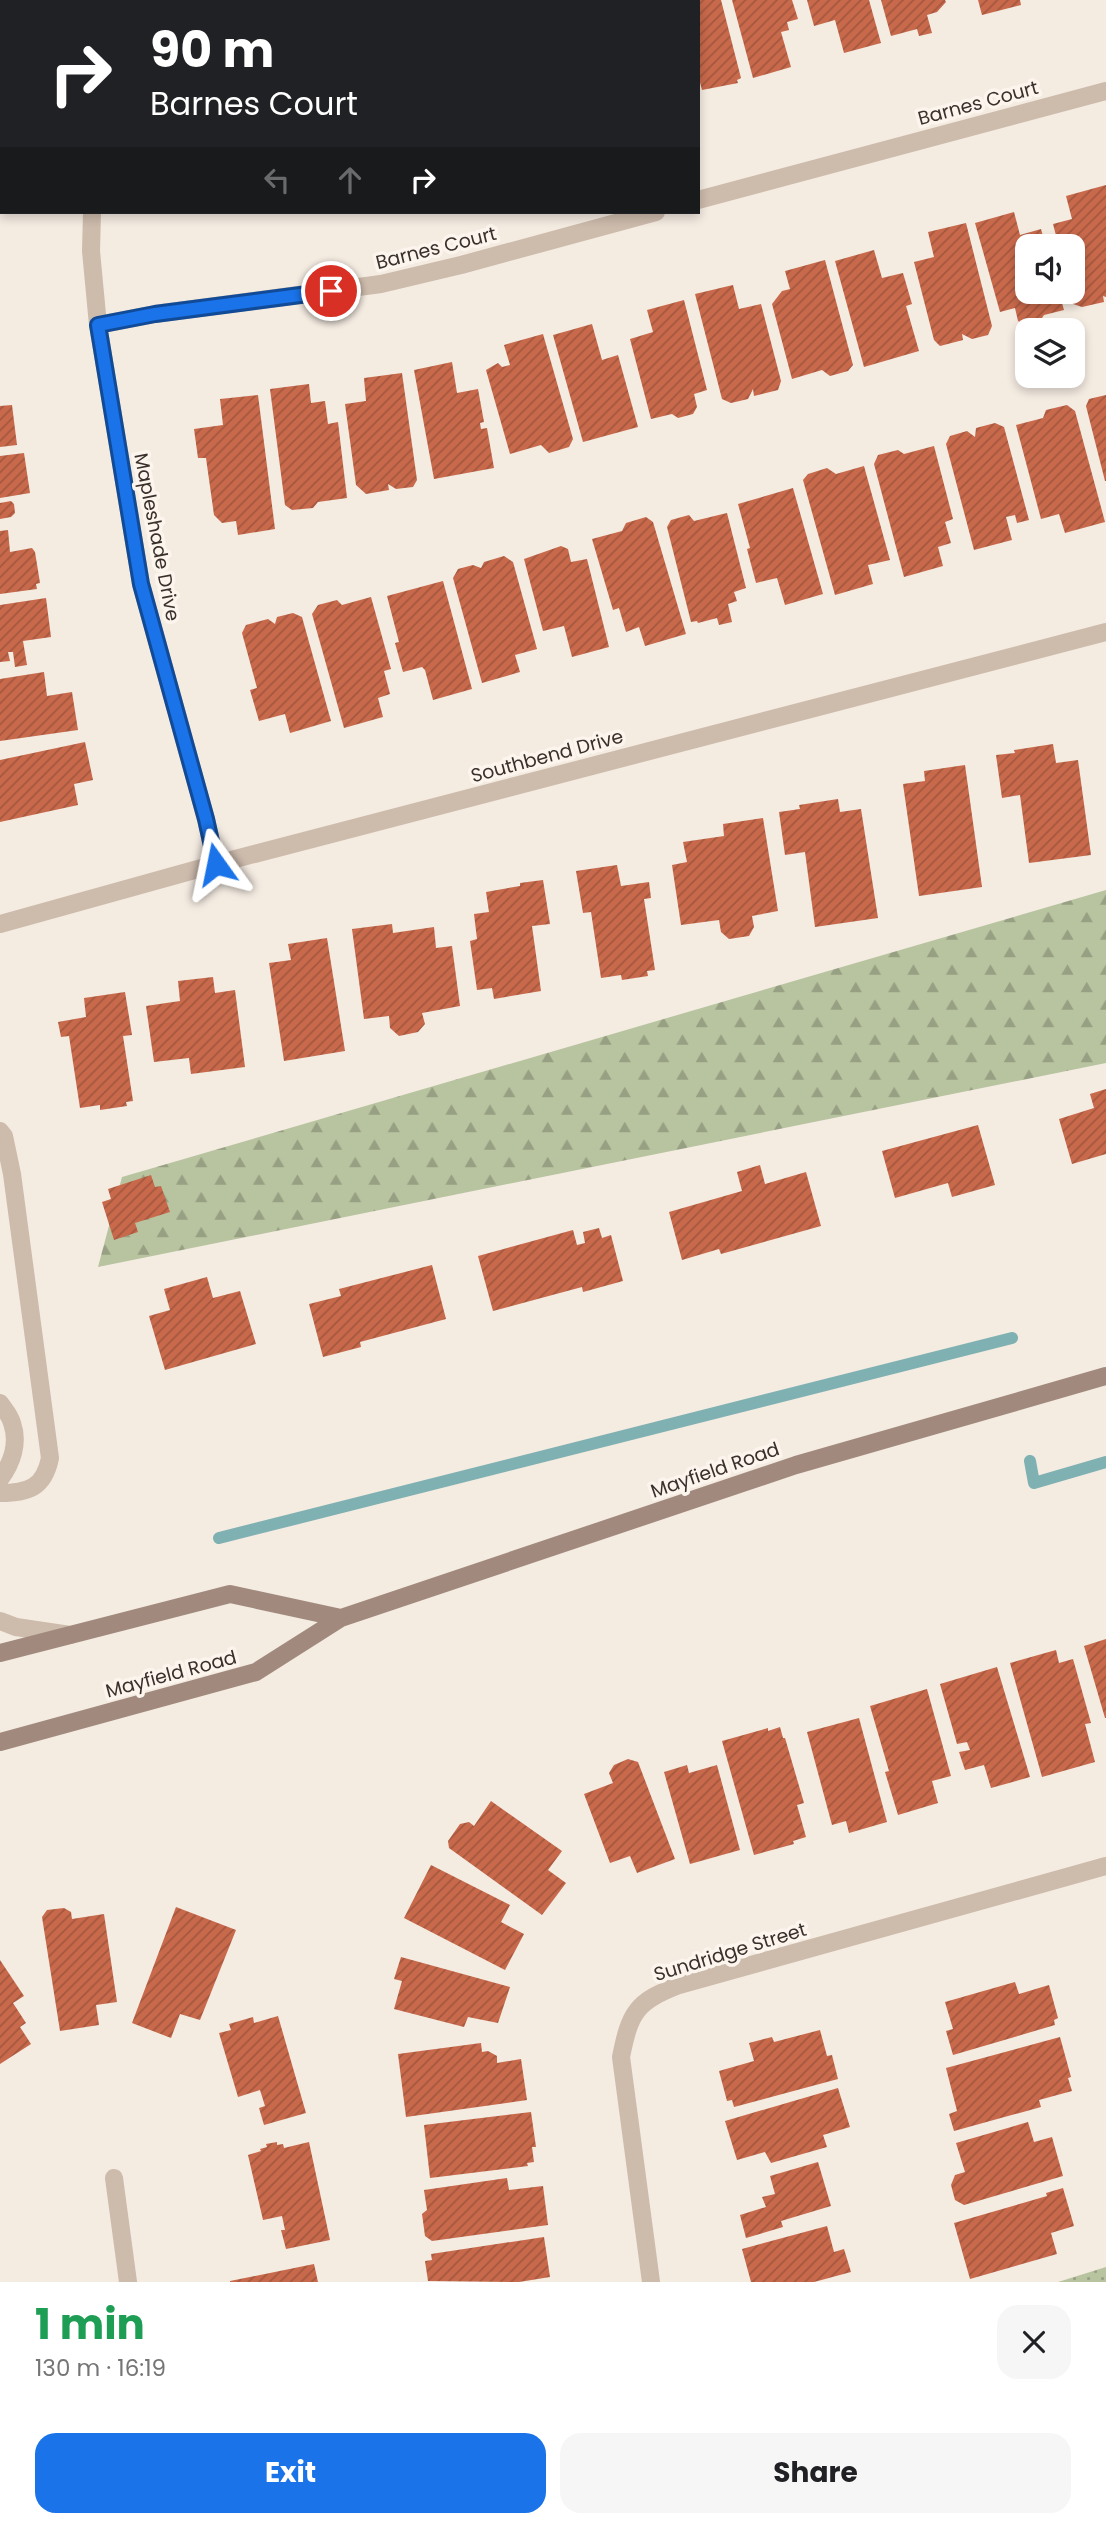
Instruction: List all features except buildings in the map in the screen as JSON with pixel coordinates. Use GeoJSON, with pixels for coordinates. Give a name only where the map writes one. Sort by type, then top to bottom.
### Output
{"type":"FeatureCollection","features":[{"type":"Feature","properties":{"kind":"main road","name":"Mayfield Road"},"geometry":{"type":"LineString","coordinates":[[0,1742],[256,1672],[341,1618],[796,1465],[1106,1376]]}},
{"type":"Feature","properties":{"kind":"main road"},"geometry":{"type":"LineString","coordinates":[[0,1653],[230,1594],[341,1618]]}},
{"type":"Feature","properties":{"kind":"street","name":"Barnes Court"},"geometry":{"type":"LineString","coordinates":[[700,199],[1106,91]]}},
{"type":"Feature","properties":{"kind":"street","name":"Mapleshade Drive"},"geometry":{"type":"LineString","coordinates":[[92,214],[91,251],[98,325],[141,584],[216,864]]}},
{"type":"Feature","properties":{"kind":"street","name":"Barnes Court"},"geometry":{"type":"LineString","coordinates":[[98,325],[155,314],[381,284],[649,214]]}},
{"type":"Feature","properties":{"kind":"street","name":"Southbend Drive"},"geometry":{"type":"LineString","coordinates":[[0,925],[216,864],[1106,632]]}},
{"type":"Feature","properties":{"kind":"street"},"geometry":{"type":"LineString","coordinates":[[0,1131],[4,1136],[12,1174],[50,1458],[48,1469],[33,1488],[22,1493],[0,1493]]}},
{"type":"Feature","properties":{"kind":"street"},"geometry":{"type":"LineString","coordinates":[[0,1156],[12,1174]]}},
{"type":"Feature","properties":{"kind":"street"},"geometry":{"type":"LineString","coordinates":[[0,1402],[13,1423],[14,1455],[0,1479]]}},
{"type":"Feature","properties":{"kind":"street"},"geometry":{"type":"LineString","coordinates":[[0,1621],[16,1627],[69,1635]]}},
{"type":"Feature","properties":{"kind":"street","name":"Sundridge Street"},"geometry":{"type":"LineString","coordinates":[[652,2282],[621,2057],[627,2026],[639,2006],[659,1993],[679,1985],[1106,1866]]}},
{"type":"Feature","properties":{"kind":"street"},"geometry":{"type":"LineString","coordinates":[[114,2178],[128,2282]]}},
{"type":"Feature","properties":{"kind":"green space"},"geometry":{"type":"Polygon","coordinates":[[[1106,890],[1106,1063],[98,1267],[122,1177],[1106,890]]]}},
{"type":"Feature","properties":{"kind":"green space"},"geometry":{"type":"Polygon","coordinates":[[[1106,2267],[1106,2282],[1058,2282],[1106,2267]]]}},
{"type":"Feature","properties":{"kind":"waterway"},"geometry":{"type":"LineString","coordinates":[[219,1538],[1012,1338]]}},
{"type":"Feature","properties":{"kind":"waterway"},"geometry":{"type":"LineString","coordinates":[[1030,1461],[1034,1483],[1106,1462]]}},
{"type":"Feature","properties":{"kind":"route"},"geometry":{"type":"LineString","coordinates":[[216,864],[141,584],[98,325],[155,314],[331,291]]}}]}
